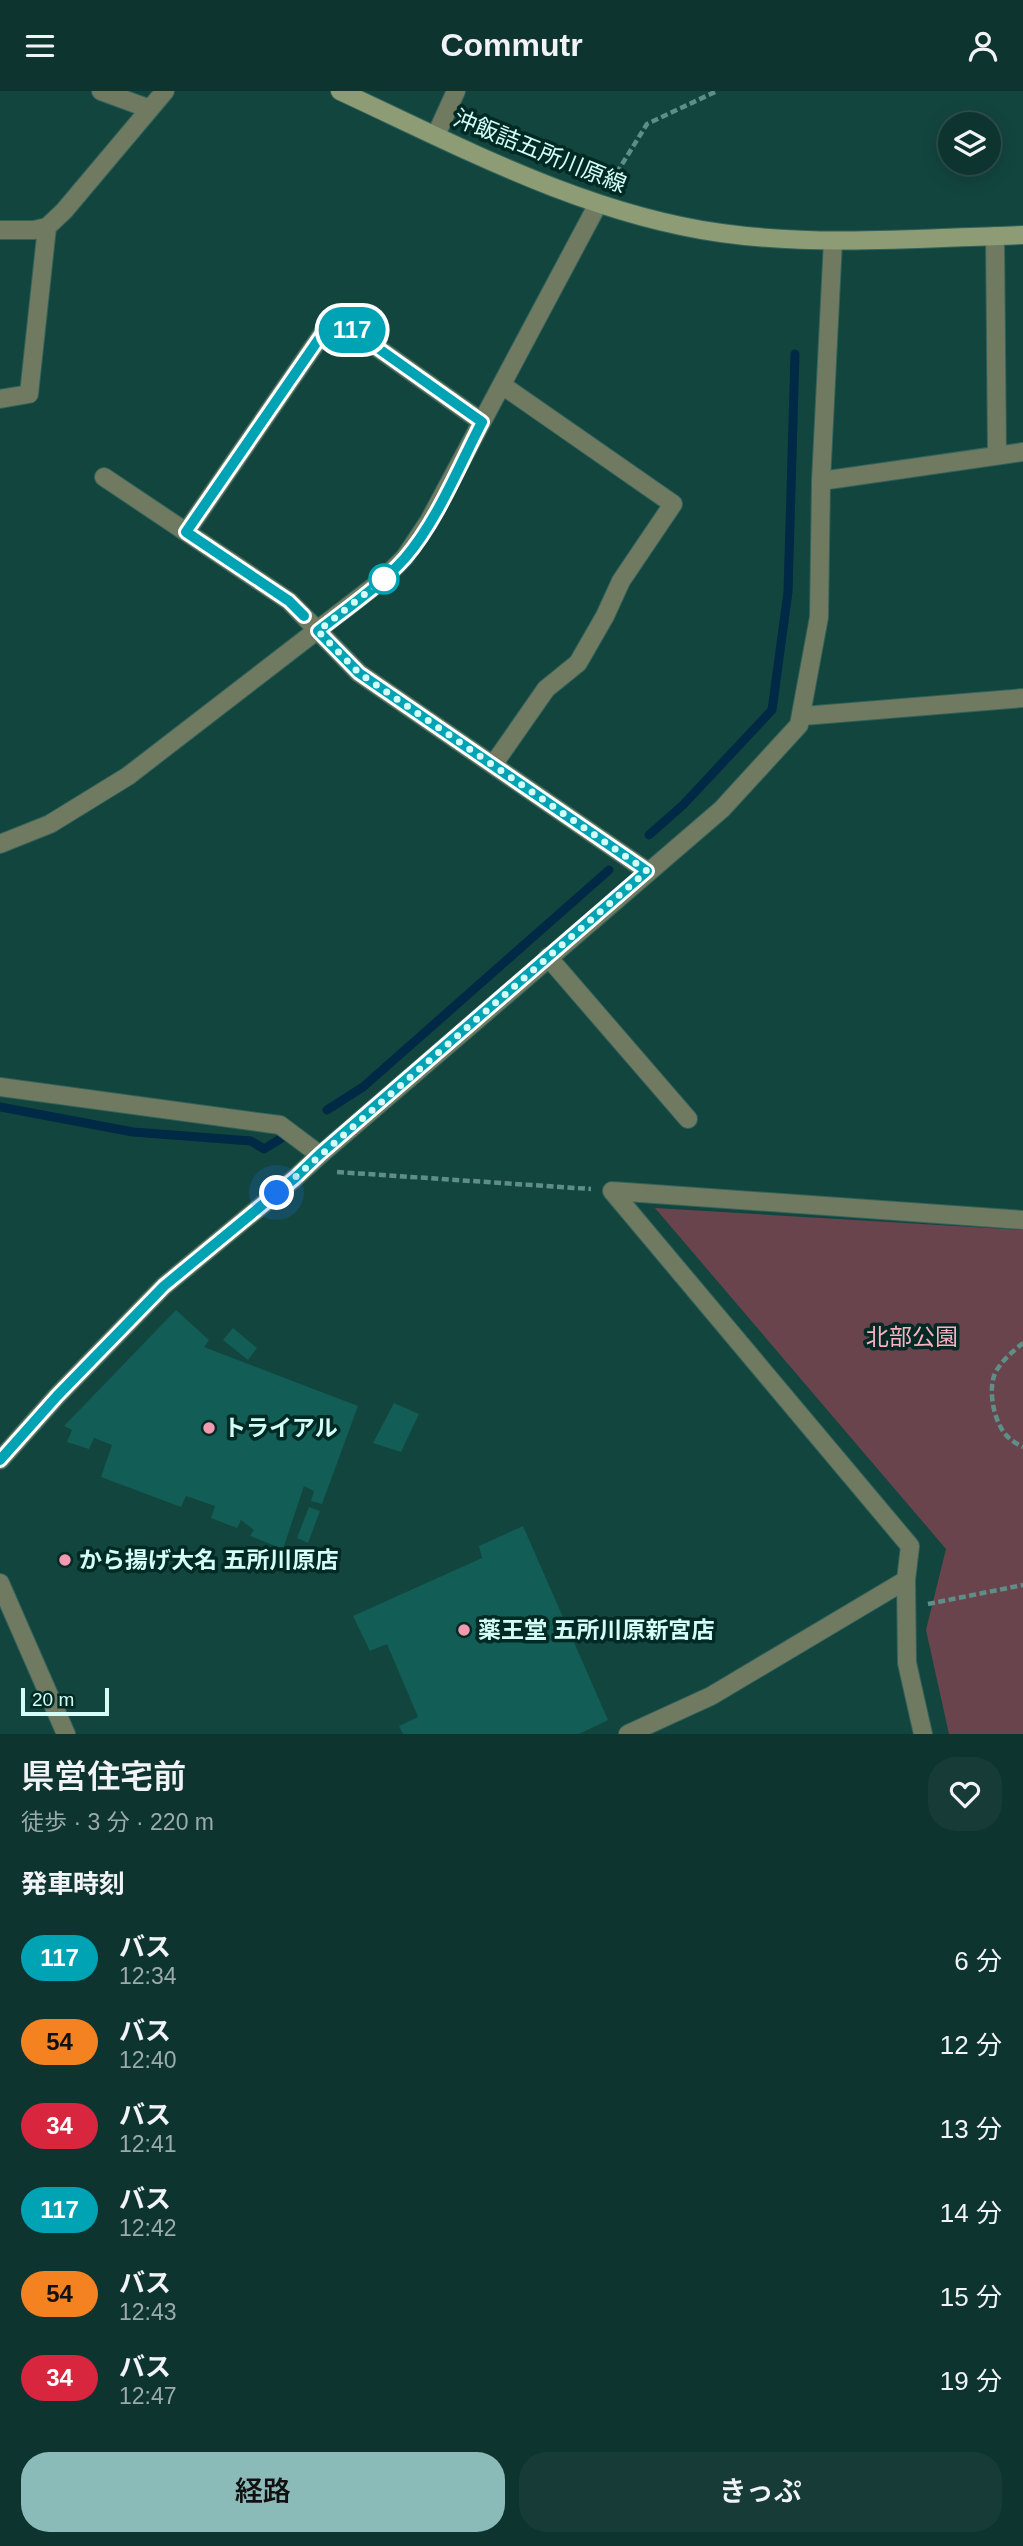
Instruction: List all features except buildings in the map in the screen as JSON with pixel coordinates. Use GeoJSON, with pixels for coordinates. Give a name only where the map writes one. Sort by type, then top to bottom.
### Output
{"type":"FeatureCollection","features":[{"type":"Feature","properties":{"kind":"main road","name":"沖飯詰五所川原線"},"geometry":{"type":"LineString","coordinates":[[341,91],[526,176],[598,204],[660,221],[722,233],[833,240],[1023,235]]}},
{"type":"Feature","properties":{"kind":"street"},"geometry":{"type":"LineString","coordinates":[[101,91],[150,109]]}},
{"type":"Feature","properties":{"kind":"street"},"geometry":{"type":"LineString","coordinates":[[0,230],[34,230],[47,227],[64,211],[165,91]]}},
{"type":"Feature","properties":{"kind":"street"},"geometry":{"type":"LineString","coordinates":[[436,135],[456,91]]}},
{"type":"Feature","properties":{"kind":"street"},"geometry":{"type":"LineString","coordinates":[[0,844],[50,824],[128,776],[382,581],[405,557],[429,521],[598,204]]}},
{"type":"Feature","properties":{"kind":"street"},"geometry":{"type":"LineString","coordinates":[[0,399],[29,394],[47,227]]}},
{"type":"Feature","properties":{"kind":"street"},"geometry":{"type":"LineString","coordinates":[[995,236],[997,455]]}},
{"type":"Feature","properties":{"kind":"street"},"geometry":{"type":"LineString","coordinates":[[0,1460],[57,1396],[164,1286],[295,1178],[647,871],[722,809],[799,725],[803,716],[819,617],[821,481],[833,240]]}},
{"type":"Feature","properties":{"kind":"street"},"geometry":{"type":"LineString","coordinates":[[186,532],[334,317],[482,422]]}},
{"type":"Feature","properties":{"kind":"street"},"geometry":{"type":"LineString","coordinates":[[493,765],[545,689],[578,663],[621,581],[673,504],[502,385]]}},
{"type":"Feature","properties":{"kind":"street"},"geometry":{"type":"LineString","coordinates":[[821,481],[1023,451]]}},
{"type":"Feature","properties":{"kind":"street"},"geometry":{"type":"LineString","coordinates":[[104,477],[289,601],[359,673],[647,871]]}},
{"type":"Feature","properties":{"kind":"street"},"geometry":{"type":"LineString","coordinates":[[803,716],[1023,698]]}},
{"type":"Feature","properties":{"kind":"street"},"geometry":{"type":"LineString","coordinates":[[548,957],[688,1119]]}},
{"type":"Feature","properties":{"kind":"street"},"geometry":{"type":"LineString","coordinates":[[0,1087],[280,1125],[320,1154]]}},
{"type":"Feature","properties":{"kind":"street"},"geometry":{"type":"LineString","coordinates":[[612,1191],[1023,1220]]}},
{"type":"Feature","properties":{"kind":"street"},"geometry":{"type":"LineString","coordinates":[[612,1191],[910,1546],[906,1580],[907,1663],[923,1734]]}},
{"type":"Feature","properties":{"kind":"street"},"geometry":{"type":"LineString","coordinates":[[628,1734],[711,1696],[906,1580]]}},
{"type":"Feature","properties":{"kind":"street"},"geometry":{"type":"LineString","coordinates":[[0,1583],[66,1734]]}},
{"type":"Feature","properties":{"kind":"path"},"geometry":{"type":"LineString","coordinates":[[598,204],[647,124],[717,91]]}},
{"type":"Feature","properties":{"kind":"path"},"geometry":{"type":"LineString","coordinates":[[320,1154],[336,1171],[612,1191]]}},
{"type":"Feature","properties":{"kind":"path"},"geometry":{"type":"LineString","coordinates":[[1023,1343],[1004,1361],[994,1376],[993,1392],[994,1410],[1007,1437],[1023,1447]]}},
{"type":"Feature","properties":{"kind":"path"},"geometry":{"type":"LineString","coordinates":[[908,1608],[1023,1585]]}},
{"type":"Feature","properties":{"kind":"green space","name":"北部公園"},"geometry":{"type":"Polygon","coordinates":[[[655,1208],[1023,1230],[1023,1734],[949,1734],[926,1630],[946,1549],[655,1208]]]}},
{"type":"Feature","properties":{"kind":"waterway"},"geometry":{"type":"LineString","coordinates":[[649,835],[683,805],[772,710],[788,592],[795,354]]}},
{"type":"Feature","properties":{"kind":"waterway"},"geometry":{"type":"LineString","coordinates":[[327,1110],[363,1087],[609,870]]}},
{"type":"Feature","properties":{"kind":"waterway"},"geometry":{"type":"LineString","coordinates":[[0,1107],[133,1132],[251,1141],[264,1149],[285,1136]]}},
{"type":"Feature","properties":{"kind":"bus line","name":"117"},"geometry":{"type":"LineString","coordinates":[[0,1460],[57,1396],[164,1286],[295,1178],[647,871],[359,673],[318,631],[382,581],[405,557],[429,521],[482,422],[334,317],[186,532],[289,601],[304,616]]}},
{"type":"Feature","properties":{"kind":"place","name":"トライアル"},"geometry":{"type":"Point","coordinates":[209,1428]}},
{"type":"Feature","properties":{"kind":"place","name":"から揚げ大名 五所川原店"},"geometry":{"type":"Point","coordinates":[65,1560]}},
{"type":"Feature","properties":{"kind":"place","name":"薬王堂 五所川原新宮店"},"geometry":{"type":"Point","coordinates":[464,1630]}},
{"type":"Feature","properties":{"kind":"route"},"geometry":{"type":"LineString","coordinates":[[277,1193],[647,871],[359,673],[318,631],[384,579]]}}]}
